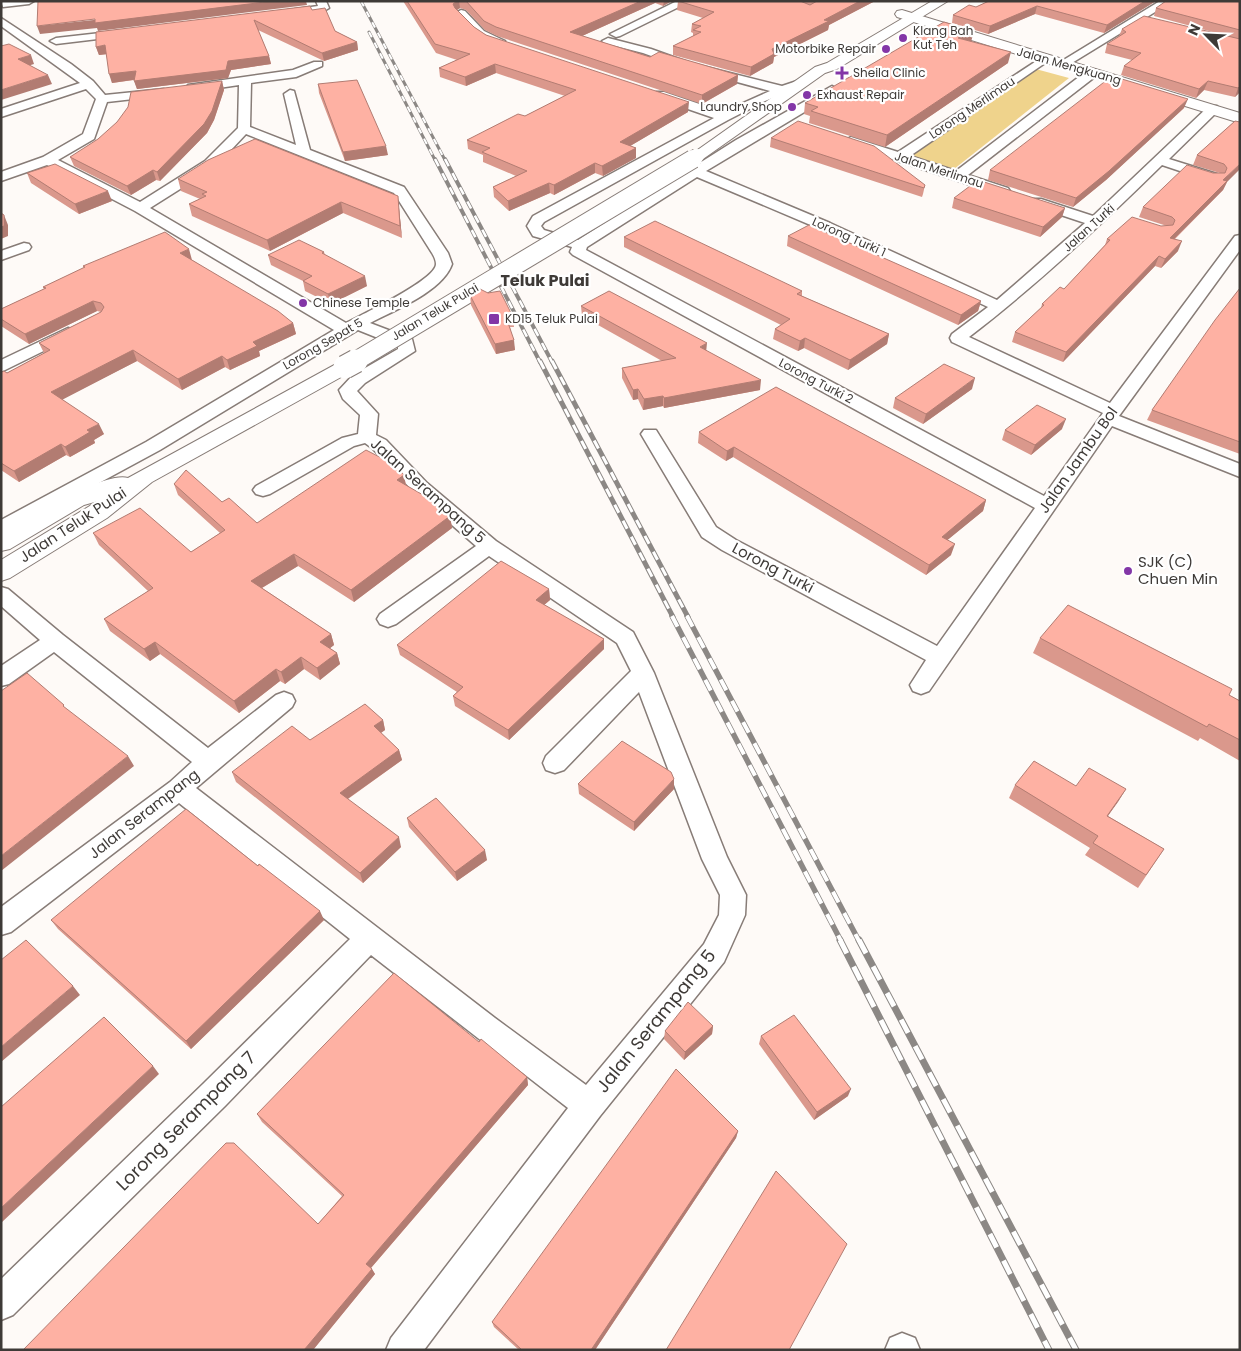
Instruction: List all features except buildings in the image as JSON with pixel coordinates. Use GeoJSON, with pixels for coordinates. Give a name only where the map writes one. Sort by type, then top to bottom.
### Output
{"type":"FeatureCollection","features":[{"type":"Feature","properties":{"kind":"main road","name":"Jalan Teluk Pulai"},"geometry":{"type":"LineString","coordinates":[[1,572],[99,512],[144,477],[345,367],[697,164],[800,84],[820,70],[832,66],[876,40],[926,1]]}},
{"type":"Feature","properties":{"kind":"main road","name":"Jalan Teluk Pulai"},"geometry":{"type":"LineString","coordinates":[[820,70],[821,63],[905,18],[943,1]]}},
{"type":"Feature","properties":{"kind":"main road"},"geometry":{"type":"LineString","coordinates":[[876,40],[904,31],[935,30],[929,18],[930,12],[943,1]]}},
{"type":"Feature","properties":{"kind":"main road","name":"Jalan Mengkuang"},"geometry":{"type":"LineString","coordinates":[[905,18],[935,30],[984,40],[1240,118]]}},
{"type":"Feature","properties":{"kind":"main road","name":"Jalan Teluk Pulai"},"geometry":{"type":"LineString","coordinates":[[1,543],[76,500],[144,477]]}},
{"type":"Feature","properties":{"kind":"street"},"geometry":{"type":"LineString","coordinates":[[3,4],[29,1]]}},
{"type":"Feature","properties":{"kind":"street"},"geometry":{"type":"LineString","coordinates":[[686,1],[612,38],[686,66],[782,90]]}},
{"type":"Feature","properties":{"kind":"street"},"geometry":{"type":"LineString","coordinates":[[1063,64],[1168,1]]}},
{"type":"Feature","properties":{"kind":"street"},"geometry":{"type":"LineString","coordinates":[[266,16],[322,5]]}},
{"type":"Feature","properties":{"kind":"street"},"geometry":{"type":"LineString","coordinates":[[461,13],[480,33],[509,46]]}},
{"type":"Feature","properties":{"kind":"street"},"geometry":{"type":"LineString","coordinates":[[1139,18],[1158,23]]}},
{"type":"Feature","properties":{"kind":"street"},"geometry":{"type":"LineString","coordinates":[[1,20],[62,62],[89,84],[102,99]]}},
{"type":"Feature","properties":{"kind":"street"},"geometry":{"type":"LineString","coordinates":[[56,41],[142,31]]}},
{"type":"Feature","properties":{"kind":"street"},"geometry":{"type":"LineString","coordinates":[[16,46],[31,42]]}},
{"type":"Feature","properties":{"kind":"street","name":"Lorong Merlimau"},"geometry":{"type":"LineString","coordinates":[[900,157],[1044,59]]}},
{"type":"Feature","properties":{"kind":"street"},"geometry":{"type":"LineString","coordinates":[[102,99],[245,82],[296,73],[318,64]]}},
{"type":"Feature","properties":{"kind":"street"},"geometry":{"type":"LineString","coordinates":[[958,176],[1092,73]]}},
{"type":"Feature","properties":{"kind":"street"},"geometry":{"type":"LineString","coordinates":[[140,208],[210,164],[244,128],[245,82]]}},
{"type":"Feature","properties":{"kind":"street"},"geometry":{"type":"LineString","coordinates":[[583,251],[697,164],[781,120],[844,83]]}},
{"type":"Feature","properties":{"kind":"street"},"geometry":{"type":"LineString","coordinates":[[1,113],[89,84]]}},
{"type":"Feature","properties":{"kind":"street"},"geometry":{"type":"LineString","coordinates":[[649,91],[724,116],[761,98],[800,84]]}},
{"type":"Feature","properties":{"kind":"street"},"geometry":{"type":"LineString","coordinates":[[290,94],[304,152]]}},
{"type":"Feature","properties":{"kind":"street"},"geometry":{"type":"LineString","coordinates":[[1,177],[48,160],[89,136],[98,115],[102,99]]}},
{"type":"Feature","properties":{"kind":"street","name":"Jalan Turki"},"geometry":{"type":"LineString","coordinates":[[1111,414],[958,338],[1000,307],[1102,218],[1213,109]]}},
{"type":"Feature","properties":{"kind":"street","name":"Lorong Turki 2"},"geometry":{"type":"LineString","coordinates":[[724,116],[538,219],[534,226],[538,233],[583,251],[1046,505]]}},
{"type":"Feature","properties":{"kind":"street"},"geometry":{"type":"LineString","coordinates":[[781,120],[799,125]]}},
{"type":"Feature","properties":{"kind":"street","name":"Lorong Sepat 5"},"geometry":{"type":"LineString","coordinates":[[1,529],[153,446],[352,327],[428,285],[442,270],[444,264],[440,253],[399,190],[244,128]]}},
{"type":"Feature","properties":{"kind":"street","name":"Jalan Merlimau"},"geometry":{"type":"LineString","coordinates":[[835,136],[1022,197],[1102,218],[1125,219]]}},
{"type":"Feature","properties":{"kind":"street"},"geometry":{"type":"LineString","coordinates":[[48,160],[140,208],[352,327],[406,343],[407,351],[359,379],[348,390],[349,395],[368,414],[367,436],[348,442],[263,490]]}},
{"type":"Feature","properties":{"kind":"street"},"geometry":{"type":"LineString","coordinates":[[1159,160],[1215,178]]}},
{"type":"Feature","properties":{"kind":"street","name":"Lorong Turki 1"},"geometry":{"type":"LineString","coordinates":[[697,164],[1000,307]]}},
{"type":"Feature","properties":{"kind":"street","name":"Jalan Jambu Bol"},"geometry":{"type":"LineString","coordinates":[[921,685],[1111,414],[1240,239]]}},
{"type":"Feature","properties":{"kind":"street"},"geometry":{"type":"LineString","coordinates":[[1,256],[24,247]]}},
{"type":"Feature","properties":{"kind":"street"},"geometry":{"type":"LineString","coordinates":[[1,367],[80,326]]}},
{"type":"Feature","properties":{"kind":"street"},"geometry":{"type":"LineString","coordinates":[[1111,414],[1240,471]]}},
{"type":"Feature","properties":{"kind":"street","name":"Lorong Turki"},"geometry":{"type":"LineString","coordinates":[[650,434],[709,532],[729,545],[939,657]]}},
{"type":"Feature","properties":{"kind":"street","name":"Jalan Serampang 5"},"geometry":{"type":"LineString","coordinates":[[367,436],[379,444],[420,487],[489,546],[625,638],[643,673],[716,859],[733,896],[732,915],[714,953],[589,1105],[403,1350]]}},
{"type":"Feature","properties":{"kind":"street","name":"Jalan Serampang 5"},"geometry":{"type":"LineString","coordinates":[[388,619],[489,546]]}},
{"type":"Feature","properties":{"kind":"street"},"geometry":{"type":"LineString","coordinates":[[1,594],[55,641],[208,762]]}},
{"type":"Feature","properties":{"kind":"street"},"geometry":{"type":"LineString","coordinates":[[1,678],[55,641]]}},
{"type":"Feature","properties":{"kind":"street"},"geometry":{"type":"LineString","coordinates":[[555,763],[643,673]]}},
{"type":"Feature","properties":{"kind":"street","name":"Jalan Serampang"},"geometry":{"type":"LineString","coordinates":[[1,923],[179,789],[208,762],[284,701]]}},
{"type":"Feature","properties":{"kind":"street"},"geometry":{"type":"LineString","coordinates":[[179,789],[485,1028],[589,1105]]}},
{"type":"Feature","properties":{"kind":"street","name":"Lorong Serampang 7"},"geometry":{"type":"LineString","coordinates":[[1,1303],[214,1095],[369,938]]}},
{"type":"Feature","properties":{"kind":"shaded area"},"geometry":{"type":"Polygon","coordinates":[[[1032,68],[1069,78],[949,173],[902,159],[1032,68]]]}},
{"type":"Feature","properties":{"kind":"railway"},"geometry":{"type":"LineString","coordinates":[[361,1],[445,160]]}},
{"type":"Feature","properties":{"kind":"railway"},"geometry":{"type":"LineString","coordinates":[[369,32],[435,160]]}},
{"type":"Feature","properties":{"kind":"railway"},"geometry":{"type":"LineString","coordinates":[[435,159],[540,362]]}},
{"type":"Feature","properties":{"kind":"railway"},"geometry":{"type":"LineString","coordinates":[[445,159],[552,362]]}},
{"type":"Feature","properties":{"kind":"railway"},"geometry":{"type":"LineString","coordinates":[[540,361],[673,617]]}},
{"type":"Feature","properties":{"kind":"railway"},"geometry":{"type":"LineString","coordinates":[[552,361],[688,617]]}},
{"type":"Feature","properties":{"kind":"railway"},"geometry":{"type":"LineString","coordinates":[[672,616],[841,941]]}},
{"type":"Feature","properties":{"kind":"railway"},"geometry":{"type":"LineString","coordinates":[[687,616],[859,941]]}},
{"type":"Feature","properties":{"kind":"railway"},"geometry":{"type":"LineString","coordinates":[[840,940],[1049,1350]]}},
{"type":"Feature","properties":{"kind":"railway"},"geometry":{"type":"LineString","coordinates":[[859,940],[1076,1350]]}},
{"type":"Feature","properties":{"kind":"place","name":"Klang Bah Kut Teh"},"geometry":{"type":"Point","coordinates":[903,38]}},
{"type":"Feature","properties":{"kind":"place","name":"Motorbike Repair"},"geometry":{"type":"Point","coordinates":[886,49]}},
{"type":"Feature","properties":{"kind":"place","name":"Sheila Clinic"},"geometry":{"type":"Point","coordinates":[842,73]}},
{"type":"Feature","properties":{"kind":"place","name":"Exhaust Repair"},"geometry":{"type":"Point","coordinates":[807,95]}},
{"type":"Feature","properties":{"kind":"place","name":"Laundry Shop"},"geometry":{"type":"Point","coordinates":[792,107]}},
{"type":"Feature","properties":{"kind":"place","name":"Chinese Temple"},"geometry":{"type":"Point","coordinates":[303,303]}},
{"type":"Feature","properties":{"kind":"place","name":"KD15 Teluk Pulai"},"geometry":{"type":"Point","coordinates":[494,319]}},
{"type":"Feature","properties":{"kind":"place","name":"SJK (C) Chuen Min"},"geometry":{"type":"Point","coordinates":[1128,571]}},
{"type":"Feature","properties":{"kind":"district","name":"Teluk Pulai"},"geometry":{"type":"Point","coordinates":[545,280]}}]}
